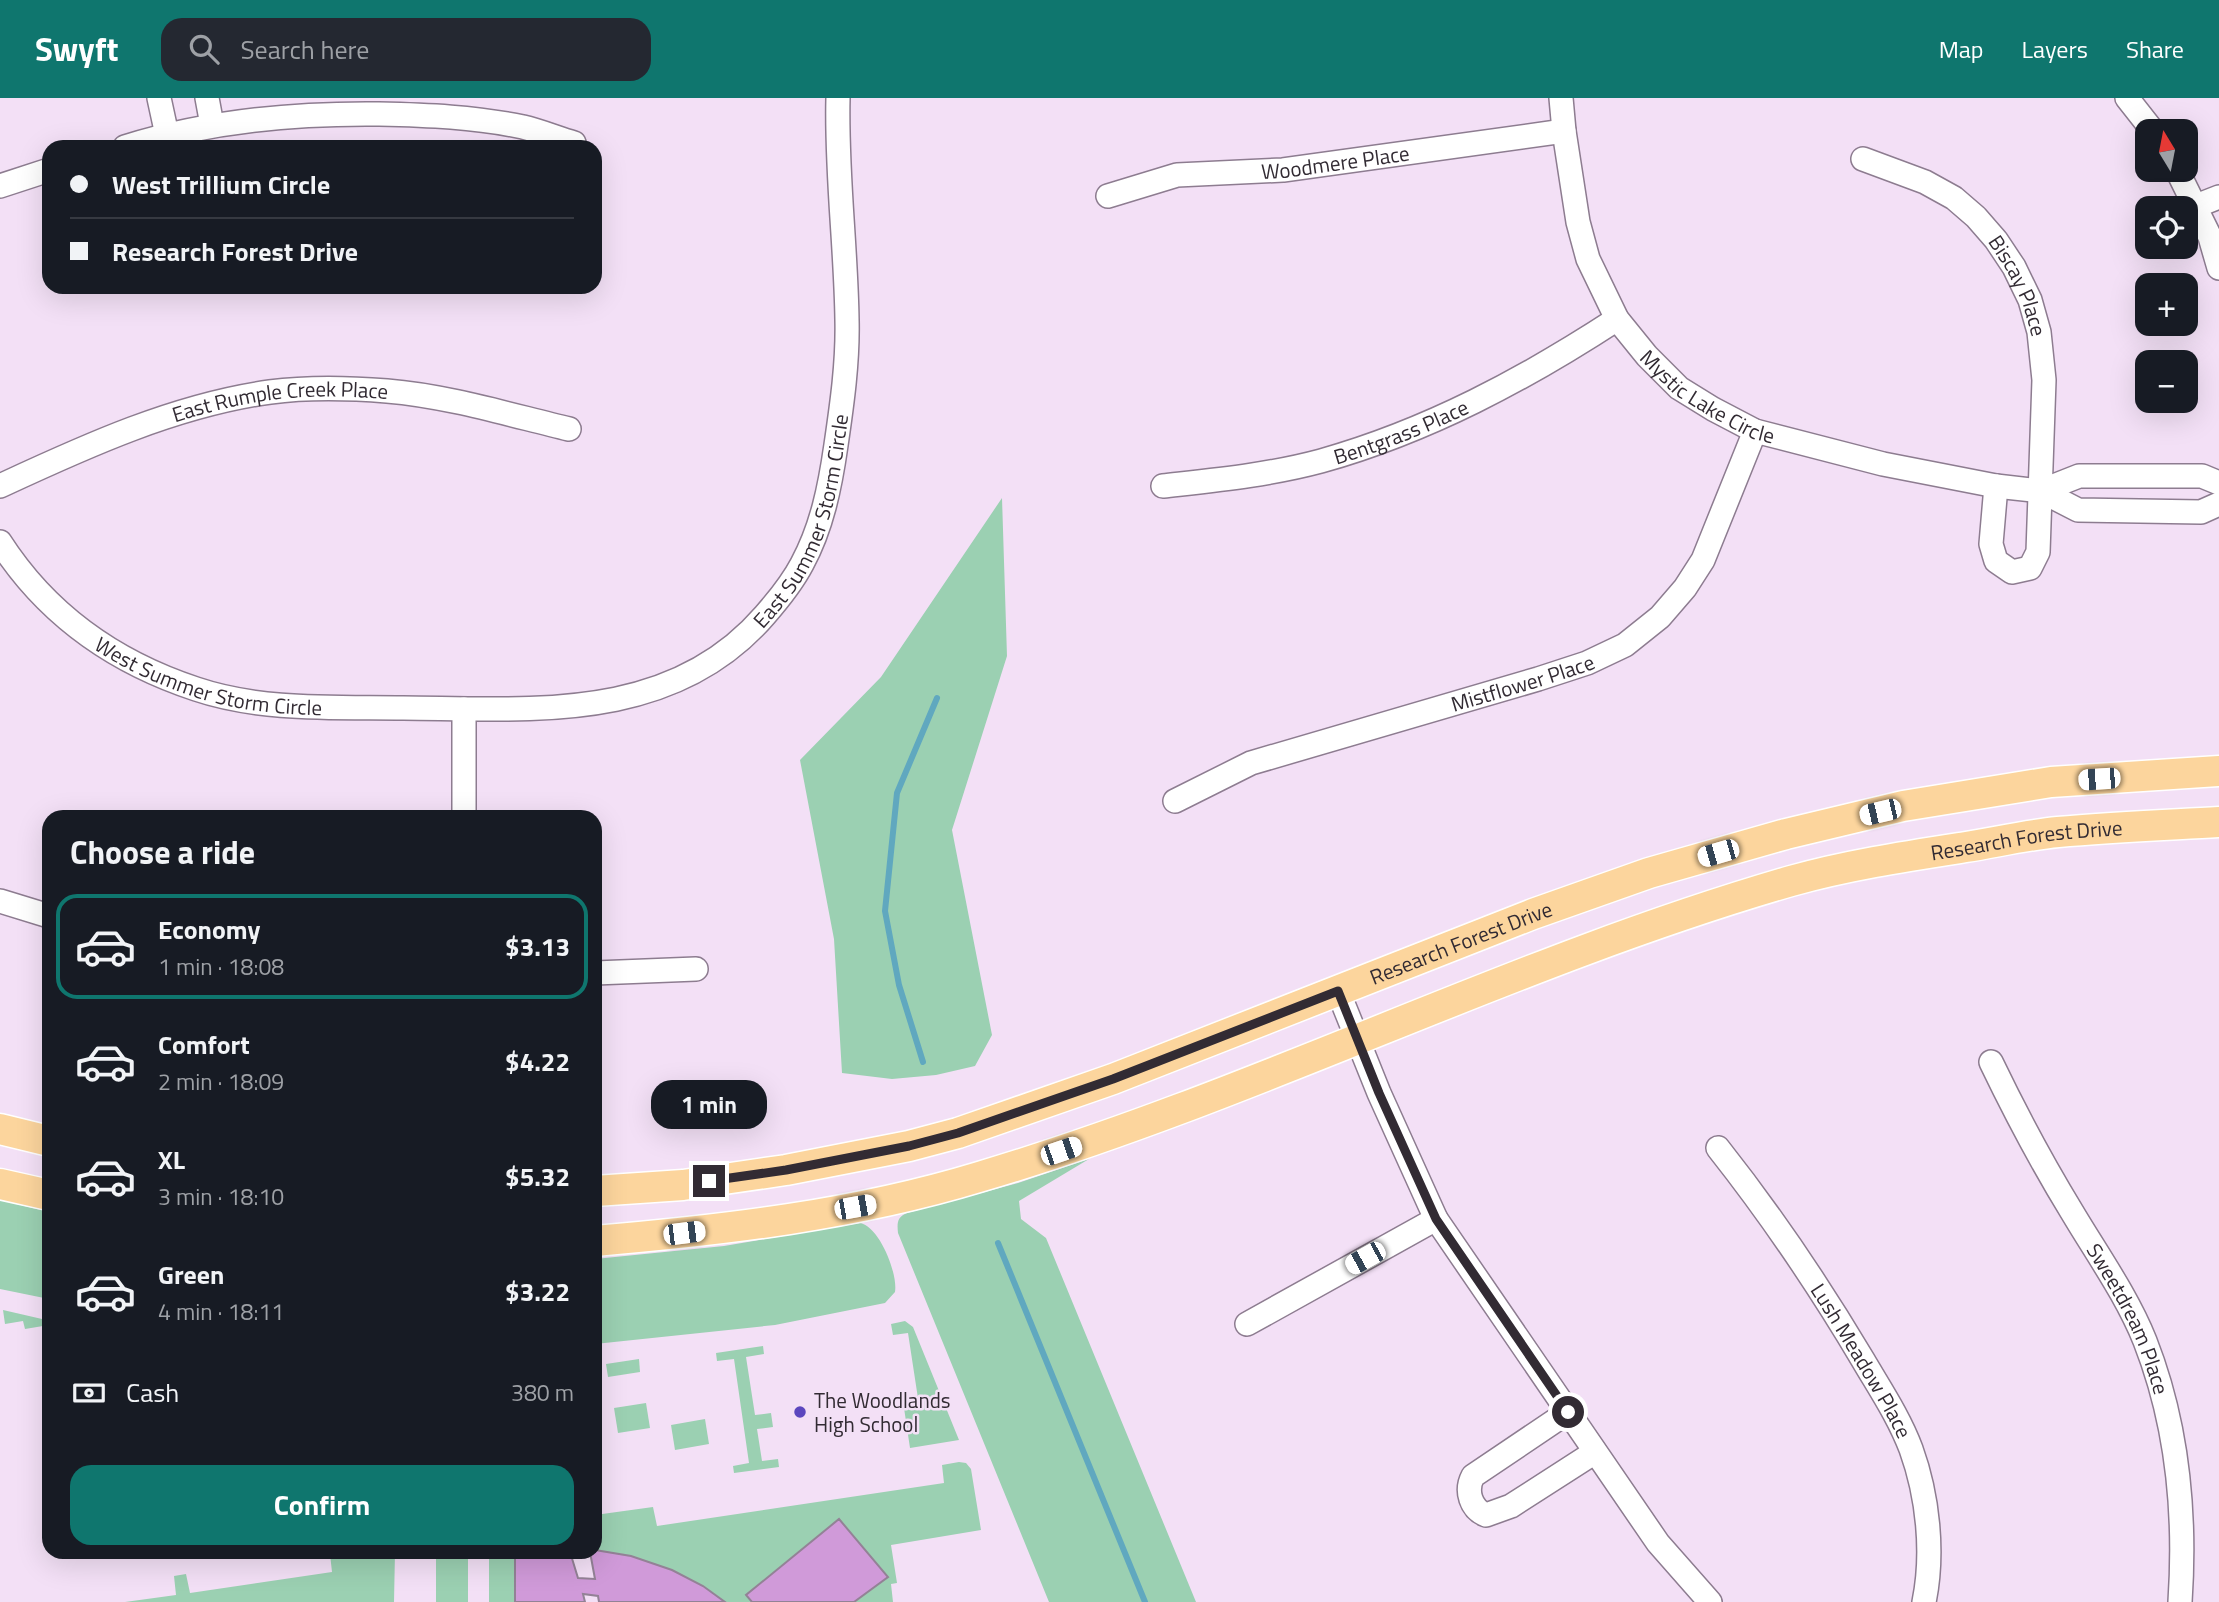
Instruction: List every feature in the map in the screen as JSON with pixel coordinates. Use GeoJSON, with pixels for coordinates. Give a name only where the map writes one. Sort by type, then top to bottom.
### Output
{"type":"FeatureCollection","features":[{"type":"Feature","properties":{"kind":"main road","name":"Research Forest Drive"},"geometry":{"type":"LineString","coordinates":[[602,1191],[683,1185],[786,1170],[909,1146],[958,1133],[1113,1079],[1533,914],[1649,873],[1786,834],[1903,806],[2051,782],[2219,771]]}},
{"type":"Feature","properties":{"kind":"main road","name":"Research Forest Drive"},"geometry":{"type":"LineString","coordinates":[[602,1240],[792,1219],[876,1203],[975,1179],[1132,1127],[1672,917],[1797,880],[1911,855],[2056,832],[2219,821]]}},
{"type":"Feature","properties":{"kind":"main road"},"geometry":{"type":"LineString","coordinates":[[0,1129],[42,1139]]}},
{"type":"Feature","properties":{"kind":"main road"},"geometry":{"type":"LineString","coordinates":[[0,1184],[42,1193]]}},
{"type":"Feature","properties":{"kind":"street"},"geometry":{"type":"LineString","coordinates":[[159,98],[167,135]]}},
{"type":"Feature","properties":{"kind":"street"},"geometry":{"type":"LineString","coordinates":[[207,98],[212,125]]}},
{"type":"Feature","properties":{"kind":"street","name":"East Summer Storm Circle"},"geometry":{"type":"LineString","coordinates":[[464,709],[605,703],[672,684],[702,670],[750,632],[779,599],[801,566],[818,531],[830,488],[845,371],[847,323],[838,98]]}},
{"type":"Feature","properties":{"kind":"street","name":"Mystic Lake Circle"},"geometry":{"type":"LineString","coordinates":[[1561,98],[1578,222],[1588,259],[1617,319],[1647,356],[1679,388],[1713,409],[1755,431],[1883,464],[1996,486],[2041,491],[2078,510],[2201,512],[2219,504]]}},
{"type":"Feature","properties":{"kind":"street"},"geometry":{"type":"LineString","coordinates":[[2127,98],[2144,119]]}},
{"type":"Feature","properties":{"kind":"street"},"geometry":{"type":"LineString","coordinates":[[150,140],[212,125],[267,117],[344,114],[465,117],[524,128],[564,140]]}},
{"type":"Feature","properties":{"kind":"street","name":"Woodmere Place"},"geometry":{"type":"LineString","coordinates":[[1108,196],[1177,175],[1283,170],[1564,131]]}},
{"type":"Feature","properties":{"kind":"street","name":"Biscay Place"},"geometry":{"type":"LineString","coordinates":[[1863,159],[1925,182],[1954,198],[1976,217],[1996,240],[2014,267],[2030,300],[2039,332],[2044,380],[2038,552],[2031,568],[2012,572],[1996,561],[1991,544],[1996,486]]}},
{"type":"Feature","properties":{"kind":"street"},"geometry":{"type":"LineString","coordinates":[[0,186],[42,172]]}},
{"type":"Feature","properties":{"kind":"street"},"geometry":{"type":"LineString","coordinates":[[2198,205],[2219,197]]}},
{"type":"Feature","properties":{"kind":"street"},"geometry":{"type":"LineString","coordinates":[[2198,209],[2215,236],[2219,268]]}},
{"type":"Feature","properties":{"kind":"street","name":"Bentgrass Place"},"geometry":{"type":"LineString","coordinates":[[1163,486],[1237,478],[1320,461],[1402,434],[1482,399],[1557,358],[1617,319]]}},
{"type":"Feature","properties":{"kind":"street","name":"East Rumple Creek Place"},"geometry":{"type":"LineString","coordinates":[[0,486],[143,424],[214,404],[271,392],[320,389],[389,391],[471,405],[569,429]]}},
{"type":"Feature","properties":{"kind":"street","name":"Mistflower Place"},"geometry":{"type":"LineString","coordinates":[[1175,801],[1251,763],[1550,675],[1587,663],[1625,645],[1660,617],[1685,588],[1703,560],[1755,431]]}},
{"type":"Feature","properties":{"kind":"street","name":"Mystic Lake Circle"},"geometry":{"type":"LineString","coordinates":[[2041,491],[2079,476],[2202,476],[2219,483]]}},
{"type":"Feature","properties":{"kind":"street","name":"West Summer Storm Circle"},"geometry":{"type":"LineString","coordinates":[[0,542],[36,591],[96,642],[131,662],[198,690],[235,699],[283,705],[464,709]]}},
{"type":"Feature","properties":{"kind":"street"},"geometry":{"type":"LineString","coordinates":[[464,709],[464,810]]}},
{"type":"Feature","properties":{"kind":"street"},"geometry":{"type":"LineString","coordinates":[[0,901],[42,914]]}},
{"type":"Feature","properties":{"kind":"street"},"geometry":{"type":"LineString","coordinates":[[602,973],[696,969]]}},
{"type":"Feature","properties":{"kind":"street"},"geometry":{"type":"LineString","coordinates":[[1338,991],[1395,1130],[1436,1219],[1658,1543],[1710,1602]]}},
{"type":"Feature","properties":{"kind":"street","name":"Sweetdream Place"},"geometry":{"type":"LineString","coordinates":[[1991,1062],[2035,1152],[2124,1300],[2145,1341],[2166,1406],[2179,1481],[2183,1521],[2180,1602]]}},
{"type":"Feature","properties":{"kind":"street","name":"Lush Meadow Place"},"geometry":{"type":"LineString","coordinates":[[1718,1148],[1797,1256],[1897,1418],[1911,1449],[1925,1510],[1928,1567],[1924,1602]]}},
{"type":"Feature","properties":{"kind":"street"},"geometry":{"type":"LineString","coordinates":[[1247,1324],[1436,1219]]}},
{"type":"Feature","properties":{"kind":"street"},"geometry":{"type":"LineString","coordinates":[[1568,1412],[1473,1476],[1469,1484],[1472,1504],[1486,1516],[1511,1506],[1595,1452]]}},
{"type":"Feature","properties":{"kind":"green space"},"geometry":{"type":"Polygon","coordinates":[[[1002,498],[1007,656],[952,830],[992,1035],[975,1066],[936,1075],[892,1079],[842,1073],[834,939],[800,760],[881,677],[1002,498]]]}},
{"type":"Feature","properties":{"kind":"green space"},"geometry":{"type":"Polygon","coordinates":[[[1089,1159],[1019,1201],[1021,1219],[1046,1238],[1196,1602],[1049,1602],[898,1233],[898,1221],[907,1213],[1018,1183],[1089,1159]]]}},
{"type":"Feature","properties":{"kind":"green space"},"geometry":{"type":"Polygon","coordinates":[[[0,1200],[42,1210],[42,1298],[0,1289],[0,1200]]]}},
{"type":"Feature","properties":{"kind":"green space"},"geometry":{"type":"Polygon","coordinates":[[[860,1223],[867,1226],[881,1242],[891,1263],[895,1292],[885,1303],[775,1325],[602,1343],[602,1258],[724,1246],[860,1223]]]}},
{"type":"Feature","properties":{"kind":"green space"},"geometry":{"type":"Polygon","coordinates":[[[3,1310],[42,1319],[42,1326],[25,1329],[23,1321],[5,1324],[3,1310]]]}},
{"type":"Feature","properties":{"kind":"green space"},"geometry":{"type":"Polygon","coordinates":[[[905,1321],[913,1327],[959,1440],[910,1448],[904,1408],[919,1405],[908,1333],[893,1335],[891,1324],[905,1321]]]}},
{"type":"Feature","properties":{"kind":"green space"},"geometry":{"type":"Polygon","coordinates":[[[763,1346],[764,1354],[746,1357],[755,1415],[771,1413],[773,1427],[757,1429],[762,1461],[778,1459],[779,1467],[734,1473],[733,1466],[749,1463],[734,1359],[717,1361],[716,1353],[763,1346]]]}},
{"type":"Feature","properties":{"kind":"green space"},"geometry":{"type":"Polygon","coordinates":[[[639,1359],[640,1372],[608,1377],[606,1364],[639,1359]]]}},
{"type":"Feature","properties":{"kind":"green space"},"geometry":{"type":"Polygon","coordinates":[[[646,1403],[650,1428],[618,1433],[614,1408],[646,1403]]]}},
{"type":"Feature","properties":{"kind":"green space"},"geometry":{"type":"Polygon","coordinates":[[[705,1419],[709,1444],[675,1450],[671,1425],[705,1419]]]}},
{"type":"Feature","properties":{"kind":"green space"},"geometry":{"type":"Polygon","coordinates":[[[959,1462],[966,1463],[971,1469],[981,1530],[891,1545],[897,1583],[891,1584],[893,1602],[854,1602],[888,1577],[839,1519],[746,1595],[752,1602],[725,1602],[703,1586],[672,1570],[631,1556],[602,1551],[602,1514],[653,1507],[657,1526],[944,1483],[942,1465],[959,1462]]]}},
{"type":"Feature","properties":{"kind":"green space"},"geometry":{"type":"Polygon","coordinates":[[[331,1559],[395,1559],[394,1602],[125,1602],[176,1595],[174,1576],[186,1574],[190,1593],[332,1572],[331,1559]]]}},
{"type":"Feature","properties":{"kind":"green space"},"geometry":{"type":"Polygon","coordinates":[[[436,1559],[468,1559],[468,1602],[436,1602],[436,1559]]]}},
{"type":"Feature","properties":{"kind":"green space"},"geometry":{"type":"Polygon","coordinates":[[[489,1559],[515,1559],[515,1602],[489,1602],[489,1559]]]}},
{"type":"Feature","properties":{"kind":"building"},"geometry":{"type":"Polygon","coordinates":[[[839,1519],[888,1577],[854,1602],[752,1602],[746,1595],[839,1519]]]}},
{"type":"Feature","properties":{"kind":"building"},"geometry":{"type":"Polygon","coordinates":[[[602,1551],[631,1556],[672,1570],[703,1586],[725,1602],[599,1602],[598,1596],[583,1594],[585,1602],[515,1602],[515,1559],[572,1559],[578,1578],[595,1579],[591,1559],[602,1559],[602,1551]]]}},
{"type":"Feature","properties":{"kind":"waterway"},"geometry":{"type":"LineString","coordinates":[[923,1062],[899,985],[885,911],[897,793],[937,698]]}},
{"type":"Feature","properties":{"kind":"waterway"},"geometry":{"type":"LineString","coordinates":[[998,1243],[1145,1602]]}},
{"type":"Feature","properties":{"kind":"place","name":"The Woodlands High School"},"geometry":{"type":"Point","coordinates":[800,1412]}},
{"type":"Feature","properties":{"kind":"route"},"geometry":{"type":"LineString","coordinates":[[709,1181],[786,1170],[909,1146],[958,1133],[1113,1079],[1338,991],[1379,1093],[1436,1219],[1568,1412]]}}]}
